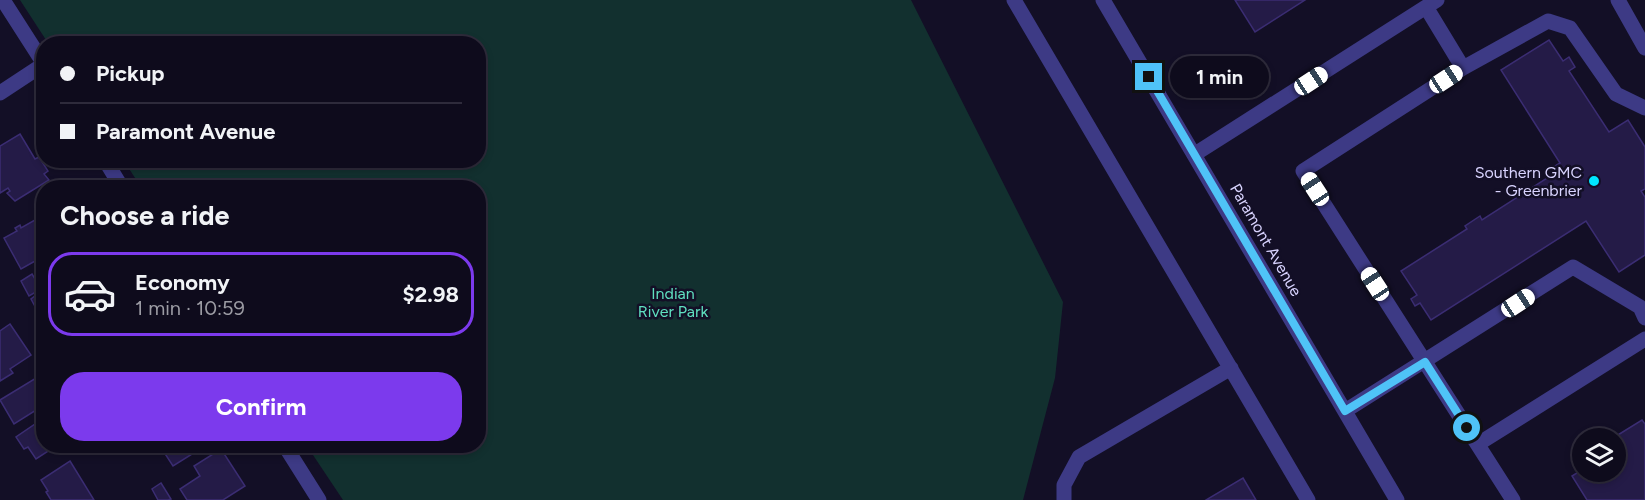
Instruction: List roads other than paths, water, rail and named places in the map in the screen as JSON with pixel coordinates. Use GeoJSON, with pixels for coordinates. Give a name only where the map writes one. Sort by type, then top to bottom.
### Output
{"type":"FeatureCollection","features":[{"type":"Feature","properties":{"kind":"street"},"geometry":{"type":"LineString","coordinates":[[3,0],[36,52]]}},
{"type":"Feature","properties":{"kind":"street"},"geometry":{"type":"LineString","coordinates":[[1014,0],[1308,500]]}},
{"type":"Feature","properties":{"kind":"street","name":"Paramont Avenue"},"geometry":{"type":"LineString","coordinates":[[1103,0],[1397,500]]}},
{"type":"Feature","properties":{"kind":"street"},"geometry":{"type":"LineString","coordinates":[[1617,0],[1645,48]]}},
{"type":"Feature","properties":{"kind":"street"},"geometry":{"type":"LineString","coordinates":[[1195,154],[1431,3],[1463,68]]}},
{"type":"Feature","properties":{"kind":"street"},"geometry":{"type":"LineString","coordinates":[[1513,500],[1303,171],[1463,68],[1548,21],[1570,28],[1616,94],[1645,108]]}},
{"type":"Feature","properties":{"kind":"street"},"geometry":{"type":"LineString","coordinates":[[0,93],[36,69]]}},
{"type":"Feature","properties":{"kind":"street"},"geometry":{"type":"LineString","coordinates":[[1345,411],[1573,267],[1643,310]]}},
{"type":"Feature","properties":{"kind":"street"},"geometry":{"type":"LineString","coordinates":[[1478,444],[1645,339]]}},
{"type":"Feature","properties":{"kind":"street"},"geometry":{"type":"LineString","coordinates":[[1064,500],[1064,485],[1079,457],[1231,368]]}},
{"type":"Feature","properties":{"kind":"street"},"geometry":{"type":"LineString","coordinates":[[289,453],[319,500]]}},
{"type":"Feature","properties":{"kind":"place","name":"Southern GMC - Greenbrier"},"geometry":{"type":"Point","coordinates":[1594,181]}},
{"type":"Feature","properties":{"kind":"park label","name":"Indian River Park"},"geometry":{"type":"Point","coordinates":[673,302]}}]}
